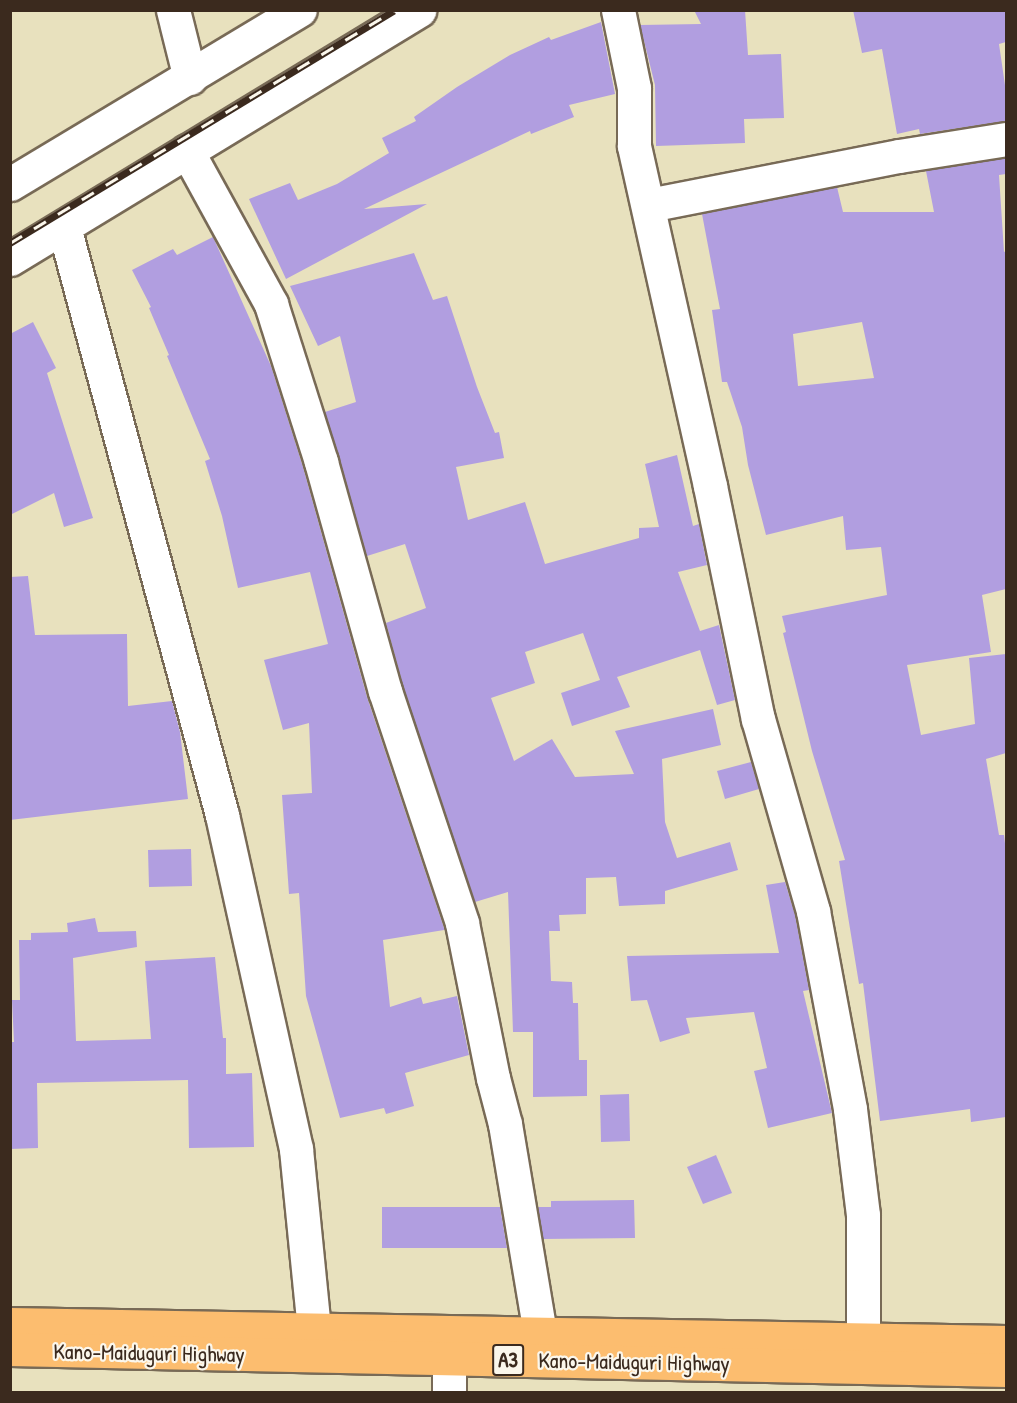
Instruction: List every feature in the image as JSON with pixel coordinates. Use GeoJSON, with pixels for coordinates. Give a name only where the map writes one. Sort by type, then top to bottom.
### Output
{"type":"FeatureCollection","features":[{"type":"Feature","properties":{"kind":"highway","name":"Kano-Maiduguri Highway"},"geometry":{"type":"LineString","coordinates":[[10,1324],[863,1339],[996,1356]]}},
{"type":"Feature","properties":{"kind":"highway","name":"Kano-Maiduguri Highway"},"geometry":{"type":"LineString","coordinates":[[10,1349],[449,1360],[996,1356]]}},
{"type":"Feature","properties":{"kind":"street"},"geometry":{"type":"LineString","coordinates":[[173,10],[190,78]]}},
{"type":"Feature","properties":{"kind":"street"},"geometry":{"type":"LineString","coordinates":[[10,184],[300,10]]}},
{"type":"Feature","properties":{"kind":"street"},"geometry":{"type":"LineString","coordinates":[[10,259],[419,10]]}},
{"type":"Feature","properties":{"kind":"street"},"geometry":{"type":"LineString","coordinates":[[618,10],[634,88],[634,146],[649,205],[758,719],[813,911],[850,1109],[863,1215],[863,1339]]}},
{"type":"Feature","properties":{"kind":"street"},"geometry":{"type":"LineString","coordinates":[[649,205],[899,156],[1006,139]]}},
{"type":"Feature","properties":{"kind":"street"},"geometry":{"type":"LineString","coordinates":[[187,151],[271,304],[321,462],[385,691],[462,923],[493,1078],[505,1124],[540,1334]]}},
{"type":"Feature","properties":{"kind":"street"},"geometry":{"type":"LineString","coordinates":[[63,227],[114,406],[131,485],[222,815],[296,1149],[314,1329]]}},
{"type":"Feature","properties":{"kind":"street"},"geometry":{"type":"LineString","coordinates":[[449,1360],[449,1392]]}},
{"type":"Feature","properties":{"kind":"building"},"geometry":{"type":"Polygon","coordinates":[[[694,10],[745,10],[748,55],[781,54],[784,118],[744,119],[745,143],[656,146],[655,85],[640,25],[701,24],[694,10]]]}},
{"type":"Feature","properties":{"kind":"building"},"geometry":{"type":"Polygon","coordinates":[[[853,10],[1006,10],[1006,42],[999,44],[1006,92],[1006,121],[920,134],[919,129],[897,134],[882,49],[862,53],[853,10]]]}},
{"type":"Feature","properties":{"kind":"building"},"geometry":{"type":"Polygon","coordinates":[[[601,22],[615,94],[569,105],[574,117],[531,134],[530,131],[364,209],[427,204],[286,279],[249,199],[290,183],[298,200],[337,184],[389,153],[382,138],[416,121],[414,117],[457,87],[510,55],[549,37],[551,40],[601,22]]]}},
{"type":"Feature","properties":{"kind":"building"},"geometry":{"type":"Polygon","coordinates":[[[1006,158],[1006,174],[999,175],[1004,252],[1006,251],[1006,589],[982,595],[991,652],[907,665],[921,735],[975,724],[969,658],[1006,654],[1006,753],[986,759],[999,835],[1004,835],[1006,852],[1006,1117],[971,1122],[970,1109],[880,1121],[863,983],[859,984],[839,861],[845,860],[812,751],[783,633],[786,632],[782,616],[887,595],[881,547],[846,550],[843,516],[766,535],[748,465],[742,427],[727,382],[722,382],[712,310],[720,309],[702,214],[837,187],[843,212],[934,212],[926,171],[1006,158]],[[862,322],[793,334],[798,386],[874,378],[862,322]]]}},
{"type":"Feature","properties":{"kind":"building"},"geometry":{"type":"Polygon","coordinates":[[[213,237],[271,366],[303,467],[367,697],[444,928],[444,930],[383,940],[390,1007],[421,997],[423,1004],[457,996],[469,1055],[405,1073],[414,1106],[386,1114],[384,1108],[340,1118],[306,996],[299,893],[289,894],[282,795],[312,793],[309,723],[283,730],[264,660],[328,644],[310,572],[238,588],[222,516],[205,461],[210,459],[167,356],[169,355],[149,308],[151,307],[132,270],[173,249],[177,255],[213,237]]]}},
{"type":"Feature","properties":{"kind":"building"},"geometry":{"type":"Polygon","coordinates":[[[414,253],[433,300],[447,296],[477,387],[495,433],[499,432],[504,458],[456,467],[468,520],[525,502],[545,564],[639,538],[639,528],[659,527],[645,464],[677,455],[693,526],[699,524],[707,565],[678,572],[700,631],[719,625],[735,700],[717,705],[700,650],[617,677],[630,707],[572,726],[561,693],[600,680],[583,633],[525,652],[535,683],[491,698],[514,761],[552,739],[575,777],[634,774],[615,731],[713,709],[721,745],[662,759],[665,822],[677,858],[730,842],[738,870],[665,891],[665,904],[619,906],[616,877],[586,878],[586,914],[559,915],[560,931],[549,931],[551,981],[572,982],[573,1003],[578,1003],[579,1060],[587,1060],[587,1096],[533,1097],[533,1032],[513,1032],[508,892],[475,902],[403,686],[386,623],[426,608],[405,544],[367,556],[325,412],[356,402],[340,336],[318,346],[290,286],[414,253]]]}},
{"type":"Feature","properties":{"kind":"building"},"geometry":{"type":"Polygon","coordinates":[[[33,322],[56,368],[47,373],[93,518],[64,527],[54,493],[10,515],[10,334],[33,322]]]}},
{"type":"Feature","properties":{"kind":"building"},"geometry":{"type":"Polygon","coordinates":[[[28,576],[35,635],[127,634],[128,706],[172,701],[180,732],[188,799],[10,820],[10,577],[28,576]]]}},
{"type":"Feature","properties":{"kind":"building"},"geometry":{"type":"Polygon","coordinates":[[[751,762],[759,789],[725,799],[717,771],[751,762]]]}},
{"type":"Feature","properties":{"kind":"building"},"geometry":{"type":"Polygon","coordinates":[[[191,849],[192,886],[149,887],[148,850],[191,849]]]}},
{"type":"Feature","properties":{"kind":"building"},"geometry":{"type":"Polygon","coordinates":[[[785,882],[795,915],[809,990],[803,991],[832,1113],[768,1128],[754,1071],[767,1068],[754,1012],[686,1018],[690,1033],[660,1042],[647,1000],[631,1001],[627,956],[779,953],[766,885],[785,882]]]}},
{"type":"Feature","properties":{"kind":"building"},"geometry":{"type":"Polygon","coordinates":[[[95,918],[98,932],[136,931],[137,947],[73,958],[76,1041],[151,1039],[145,961],[215,957],[223,1038],[226,1038],[226,1074],[252,1073],[254,1147],[189,1148],[188,1080],[37,1083],[38,1148],[10,1149],[10,1042],[14,1042],[12,1000],[20,1000],[19,940],[31,940],[31,933],[68,932],[67,923],[95,918]]]}},
{"type":"Feature","properties":{"kind":"building"},"geometry":{"type":"Polygon","coordinates":[[[629,1094],[630,1141],[601,1142],[600,1095],[629,1094]]]}},
{"type":"Feature","properties":{"kind":"building"},"geometry":{"type":"Polygon","coordinates":[[[716,1155],[732,1193],[703,1204],[687,1167],[716,1155]]]}},
{"type":"Feature","properties":{"kind":"building"},"geometry":{"type":"Polygon","coordinates":[[[634,1200],[635,1238],[543,1239],[538,1207],[551,1207],[551,1201],[634,1200]]]}},
{"type":"Feature","properties":{"kind":"building"},"geometry":{"type":"Polygon","coordinates":[[[382,1207],[500,1207],[507,1248],[382,1248],[382,1207]]]}},
{"type":"Feature","properties":{"kind":"railway"},"geometry":{"type":"LineString","coordinates":[[10,243],[394,10]]}}]}
